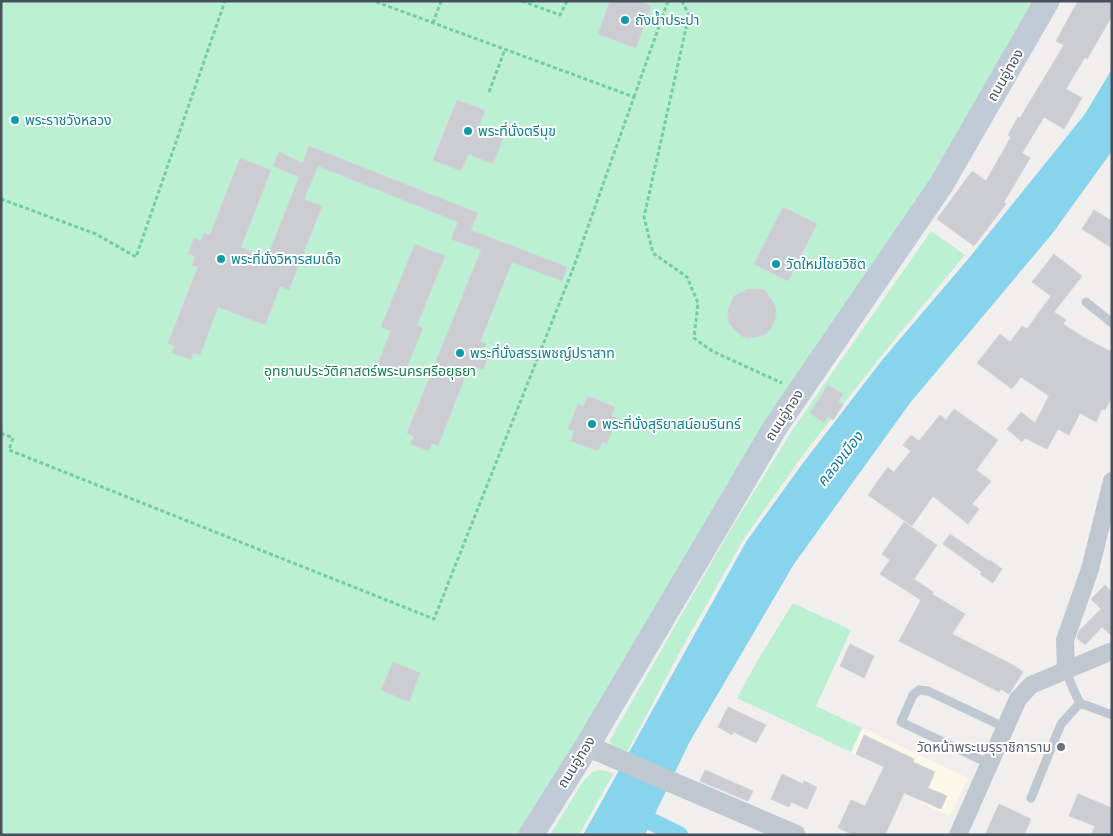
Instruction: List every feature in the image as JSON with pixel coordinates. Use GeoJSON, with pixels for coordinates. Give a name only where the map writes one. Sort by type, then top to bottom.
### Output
{"type":"FeatureCollection","features":[{"type":"Feature","properties":{"kind":"main road","name":"ถนนอู่ทอง"},"geometry":{"type":"LineString","coordinates":[[531,835],[597,750],[771,435],[799,391],[941,185],[1047,1]]}},
{"type":"Feature","properties":{"kind":"street"},"geometry":{"type":"LineString","coordinates":[[1066,671],[1065,640],[1090,569],[1112,481]]}},
{"type":"Feature","properties":{"kind":"street"},"geometry":{"type":"LineString","coordinates":[[958,835],[1018,699],[1031,685],[1112,650]]}},
{"type":"Feature","properties":{"kind":"street"},"geometry":{"type":"LineString","coordinates":[[597,750],[795,835]]}},
{"type":"Feature","properties":{"kind":"lane"},"geometry":{"type":"LineString","coordinates":[[1086,302],[1112,323]]}},
{"type":"Feature","properties":{"kind":"lane"},"geometry":{"type":"LineString","coordinates":[[1066,671],[1080,703],[1112,716]]}},
{"type":"Feature","properties":{"kind":"lane"},"geometry":{"type":"LineString","coordinates":[[990,764],[900,722],[913,695],[919,690],[928,691],[1006,728]]}},
{"type":"Feature","properties":{"kind":"lane"},"geometry":{"type":"LineString","coordinates":[[1031,798],[1061,724],[1080,703]]}},
{"type":"Feature","properties":{"kind":"path"},"geometry":{"type":"LineString","coordinates":[[1,199],[96,234],[136,257],[225,1]]}},
{"type":"Feature","properties":{"kind":"path"},"geometry":{"type":"LineString","coordinates":[[374,1],[634,96]]}},
{"type":"Feature","properties":{"kind":"path"},"geometry":{"type":"LineString","coordinates":[[434,23],[441,1]]}},
{"type":"Feature","properties":{"kind":"path"},"geometry":{"type":"LineString","coordinates":[[522,1],[560,15],[567,1]]}},
{"type":"Feature","properties":{"kind":"path"},"geometry":{"type":"LineString","coordinates":[[1,433],[13,438],[9,450],[434,619],[573,269],[668,1]]}},
{"type":"Feature","properties":{"kind":"path"},"geometry":{"type":"LineString","coordinates":[[682,1],[689,15],[644,217],[653,253],[687,277],[698,304],[694,338],[712,352],[799,391]]}},
{"type":"Feature","properties":{"kind":"path"},"geometry":{"type":"LineString","coordinates":[[489,92],[505,49]]}},
{"type":"Feature","properties":{"kind":"shaded area"},"geometry":{"type":"Polygon","coordinates":[[[862,728],[968,778],[950,816],[918,802],[924,788],[851,752],[862,728]]]}},
{"type":"Feature","properties":{"kind":"green space","name":"อุทยานประวัติศาสตร์พระนครศรีอยุธยา"},"geometry":{"type":"Polygon","coordinates":[[[1,1],[1038,1],[934,181],[522,835],[1,835],[1,1]]]}},
{"type":"Feature","properties":{"kind":"green space"},"geometry":{"type":"Polygon","coordinates":[[[931,231],[965,255],[802,456],[743,540],[678,655],[626,754],[611,746],[610,740],[726,537],[793,429],[931,231]]]}},
{"type":"Feature","properties":{"kind":"green space"},"geometry":{"type":"Polygon","coordinates":[[[793,603],[851,630],[816,706],[862,728],[851,752],[737,698],[793,603]]]}},
{"type":"Feature","properties":{"kind":"green space"},"geometry":{"type":"Polygon","coordinates":[[[599,770],[613,774],[579,835],[550,835],[582,783],[591,773],[599,770]]]}},
{"type":"Feature","properties":{"kind":"water","name":"คลองเมือง"},"geometry":{"type":"Polygon","coordinates":[[[1112,69],[1112,151],[1052,234],[910,403],[794,564],[689,743],[645,835],[583,835],[746,542],[803,463],[883,359],[969,258],[1085,114],[1112,69]]]}},
{"type":"Feature","properties":{"kind":"building","name":"ถังน้ำประปา"},"geometry":{"type":"Polygon","coordinates":[[[610,1],[639,1],[651,6],[636,48],[598,34],[610,1]]]}},
{"type":"Feature","properties":{"kind":"building"},"geometry":{"type":"Polygon","coordinates":[[[1078,1],[1112,1],[1112,16],[1087,59],[1085,57],[1066,89],[1082,98],[1064,129],[1044,117],[1022,153],[1030,158],[1004,202],[1006,204],[974,246],[937,219],[972,171],[986,181],[1011,137],[1008,135],[1018,117],[1020,118],[1064,45],[1056,41],[1078,1]]]}},
{"type":"Feature","properties":{"kind":"building","name":"พระที่นั่งตรีมุข"},"geometry":{"type":"Polygon","coordinates":[[[457,100],[485,110],[479,126],[504,136],[493,164],[468,154],[461,171],[433,160],[457,100]]]}},
{"type":"Feature","properties":{"kind":"building"},"geometry":{"type":"Polygon","coordinates":[[[309,146],[478,213],[471,230],[567,267],[562,281],[512,262],[480,342],[486,344],[483,352],[489,354],[483,370],[477,367],[473,375],[467,372],[438,446],[432,443],[429,451],[410,444],[414,436],[407,433],[481,250],[451,239],[458,222],[318,166],[304,199],[322,206],[289,290],[280,286],[265,325],[218,307],[200,355],[193,353],[191,360],[172,353],[175,346],[168,343],[198,267],[192,265],[195,256],[188,254],[194,238],[201,241],[204,233],[210,235],[240,158],[271,170],[241,247],[267,258],[299,177],[273,166],[279,152],[303,163],[309,146]]]}},
{"type":"Feature","properties":{"kind":"building"},"geometry":{"type":"Polygon","coordinates":[[[783,207],[817,224],[788,281],[754,264],[783,207]]]}},
{"type":"Feature","properties":{"kind":"building"},"geometry":{"type":"Polygon","coordinates":[[[1094,210],[1112,221],[1112,248],[1082,229],[1094,210]]]}},
{"type":"Feature","properties":{"kind":"building"},"geometry":{"type":"Polygon","coordinates":[[[415,244],[445,256],[417,325],[423,328],[402,379],[376,368],[391,331],[381,327],[415,244]]]}},
{"type":"Feature","properties":{"kind":"building"},"geometry":{"type":"Polygon","coordinates":[[[1054,254],[1082,276],[1054,312],[1066,320],[1063,324],[1112,352],[1112,397],[1105,410],[1102,409],[1096,422],[1080,413],[1069,435],[1058,429],[1047,449],[1025,438],[1022,442],[1007,429],[1021,412],[1035,423],[1049,396],[1021,377],[1012,389],[977,363],[1000,334],[1010,342],[1022,326],[1027,329],[1051,296],[1032,282],[1054,254]]]}},
{"type":"Feature","properties":{"kind":"building"},"geometry":{"type":"Polygon","coordinates":[[[747,289],[764,289],[776,309],[776,317],[770,330],[764,335],[748,338],[741,336],[730,325],[728,310],[734,296],[747,289]]]}},
{"type":"Feature","properties":{"kind":"building"},"geometry":{"type":"Polygon","coordinates":[[[828,385],[843,394],[838,402],[843,405],[833,420],[828,416],[824,423],[810,413],[828,385]]]}},
{"type":"Feature","properties":{"kind":"building","name":"พระที่นั่งสุริยาสน์อมรินทร์"},"geometry":{"type":"Polygon","coordinates":[[[588,396],[615,407],[611,416],[617,418],[607,444],[602,442],[598,451],[571,441],[574,431],[568,429],[578,404],[584,406],[588,396]]]}},
{"type":"Feature","properties":{"kind":"building"},"geometry":{"type":"Polygon","coordinates":[[[954,409],[998,440],[976,470],[991,481],[972,504],[979,509],[968,524],[933,496],[912,526],[868,495],[888,467],[894,472],[911,451],[903,445],[911,435],[919,441],[940,415],[946,420],[954,409]]]}},
{"type":"Feature","properties":{"kind":"building"},"geometry":{"type":"Polygon","coordinates":[[[904,522],[937,545],[914,579],[933,592],[932,594],[965,614],[952,634],[1023,672],[1009,694],[1001,689],[999,692],[899,641],[921,600],[880,574],[890,560],[882,554],[904,522]]]}},
{"type":"Feature","properties":{"kind":"building"},"geometry":{"type":"Polygon","coordinates":[[[950,534],[1002,569],[993,583],[980,574],[982,572],[943,544],[950,534]]]}},
{"type":"Feature","properties":{"kind":"building"},"geometry":{"type":"Polygon","coordinates":[[[1105,585],[1112,592],[1112,636],[1102,627],[1085,645],[1077,638],[1079,631],[1101,609],[1091,599],[1105,585]]]}},
{"type":"Feature","properties":{"kind":"building"},"geometry":{"type":"Polygon","coordinates":[[[850,644],[874,656],[864,678],[840,666],[850,644]]]}},
{"type":"Feature","properties":{"kind":"building"},"geometry":{"type":"Polygon","coordinates":[[[393,662],[420,673],[409,702],[381,690],[393,662]]]}},
{"type":"Feature","properties":{"kind":"building"},"geometry":{"type":"Polygon","coordinates":[[[728,707],[766,725],[756,743],[734,732],[732,735],[718,727],[728,707]]]}},
{"type":"Feature","properties":{"kind":"building"},"geometry":{"type":"Polygon","coordinates":[[[864,735],[914,759],[913,762],[935,772],[928,788],[947,796],[941,809],[904,793],[885,835],[854,835],[838,828],[851,800],[865,806],[884,767],[856,754],[864,735]]]}},
{"type":"Feature","properties":{"kind":"building"},"geometry":{"type":"Polygon","coordinates":[[[705,770],[753,791],[748,801],[700,781],[705,770]]]}},
{"type":"Feature","properties":{"kind":"building"},"geometry":{"type":"Polygon","coordinates":[[[782,774],[803,784],[804,781],[817,787],[807,809],[791,802],[789,807],[771,799],[782,774]]]}},
{"type":"Feature","properties":{"kind":"building"},"geometry":{"type":"Polygon","coordinates":[[[1078,794],[1112,808],[1112,835],[1091,835],[1095,826],[1069,816],[1078,794]]]}},
{"type":"Feature","properties":{"kind":"building"},"geometry":{"type":"Polygon","coordinates":[[[999,804],[1031,819],[1024,835],[985,835],[999,804]]]}},
{"type":"Feature","properties":{"kind":"waterway"},"geometry":{"type":"LineString","coordinates":[[632,812],[679,835]]}},
{"type":"Feature","properties":{"kind":"place","name":"ถังน้ำประปา"},"geometry":{"type":"Point","coordinates":[625,20]}},
{"type":"Feature","properties":{"kind":"place","name":"พระราชวังหลวง"},"geometry":{"type":"Point","coordinates":[15,120]}},
{"type":"Feature","properties":{"kind":"place","name":"พระที่นั่งตรีมุข"},"geometry":{"type":"Point","coordinates":[468,131]}},
{"type":"Feature","properties":{"kind":"place","name":"พระที่นั่งวิหารสมเด็จ"},"geometry":{"type":"Point","coordinates":[221,259]}},
{"type":"Feature","properties":{"kind":"place","name":"วัดใหม่ไชยวิชิต"},"geometry":{"type":"Point","coordinates":[776,264]}},
{"type":"Feature","properties":{"kind":"place","name":"พระที่นั่งสรรเพชญ์ปราสาท"},"geometry":{"type":"Point","coordinates":[460,353]}},
{"type":"Feature","properties":{"kind":"place","name":"พระที่นั่งสุริยาสน์อมรินทร์"},"geometry":{"type":"Point","coordinates":[592,424]}},
{"type":"Feature","properties":{"kind":"place","name":"วัดหน้าพระเมรุราชิการาม"},"geometry":{"type":"Point","coordinates":[1061,747]}}]}
